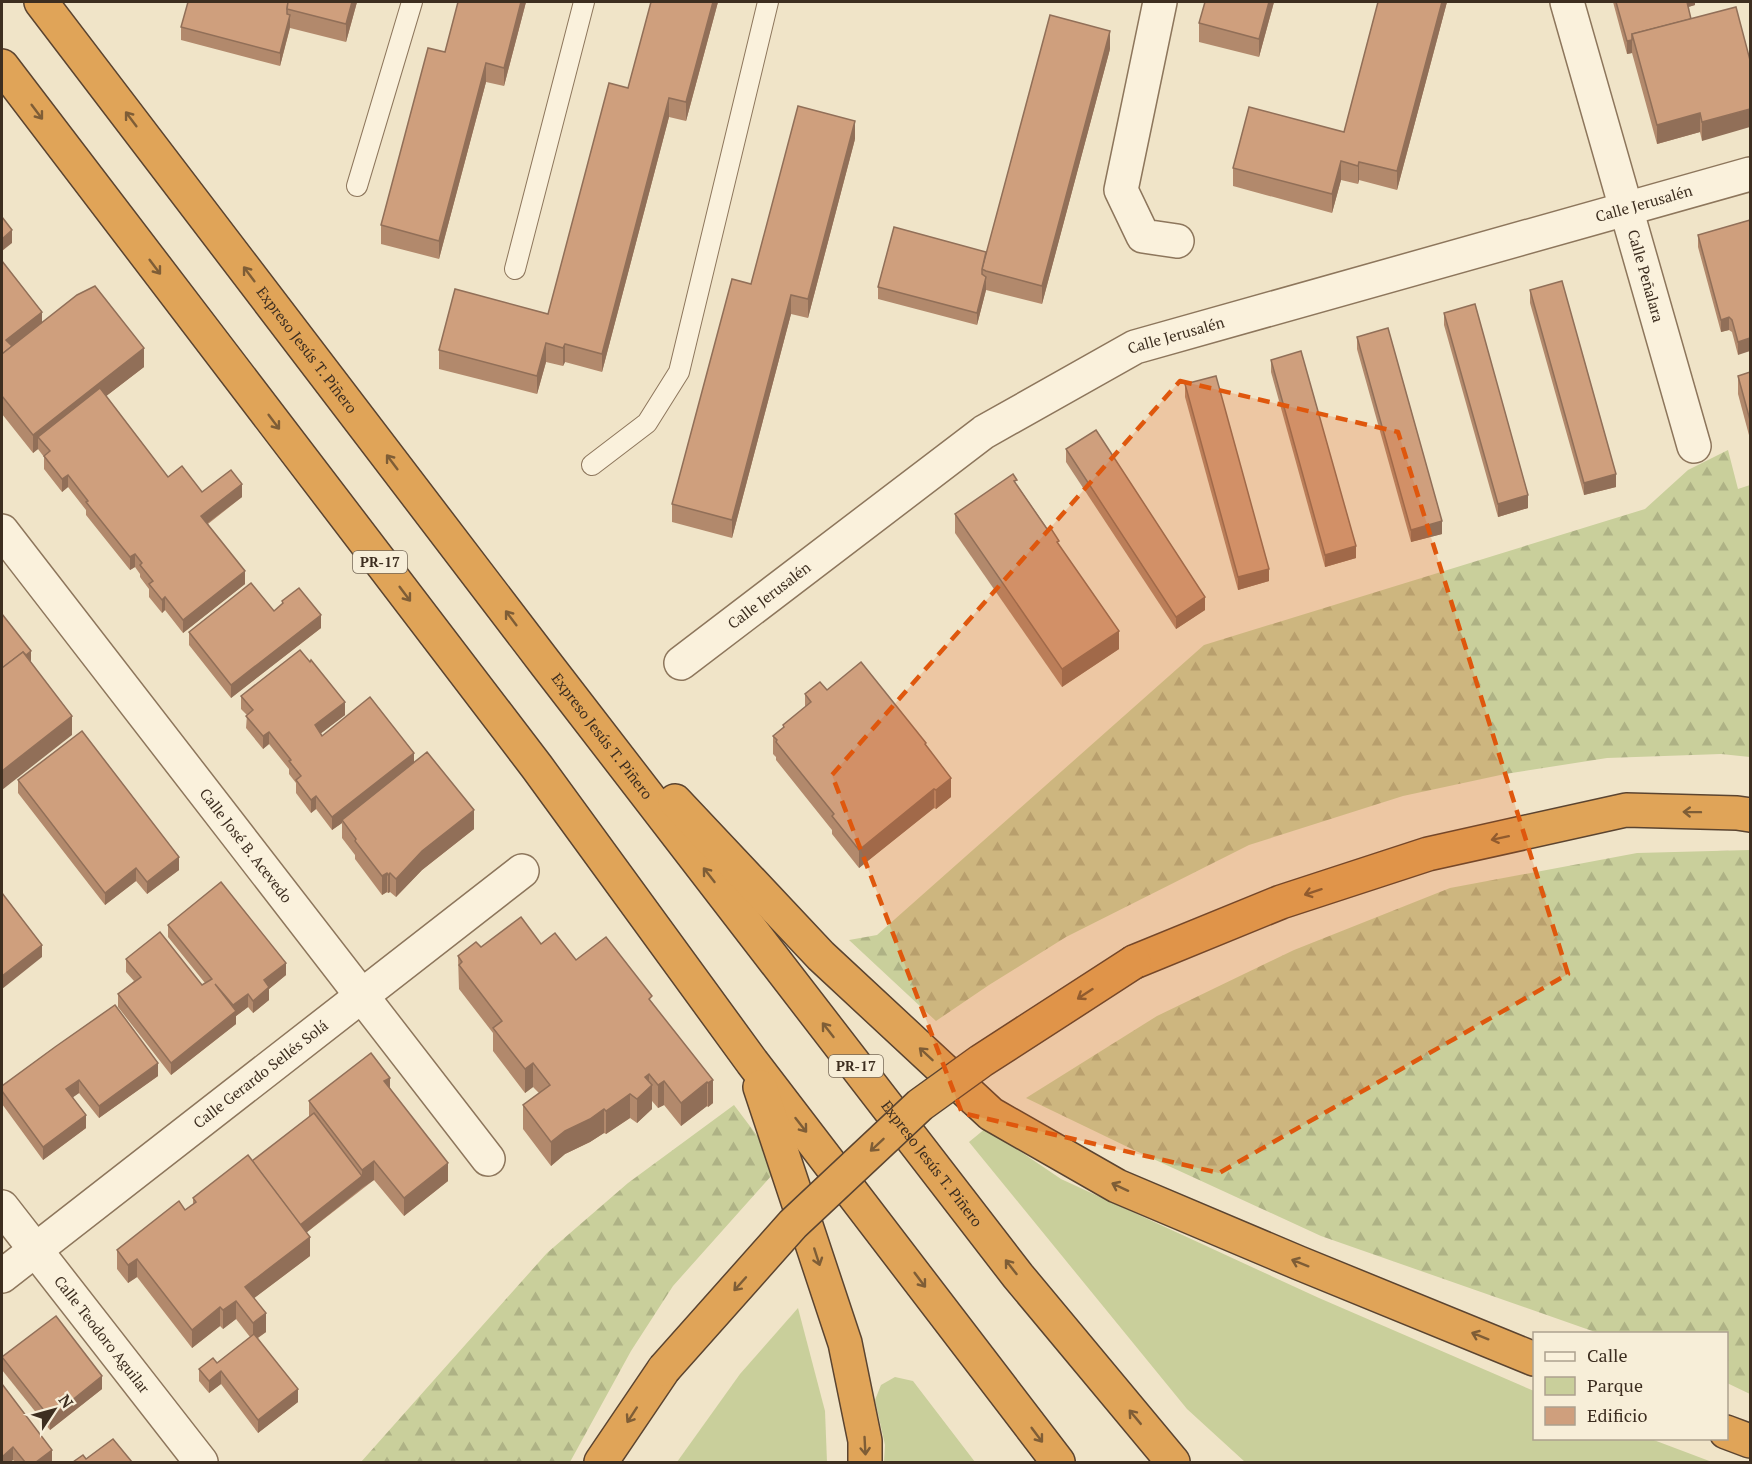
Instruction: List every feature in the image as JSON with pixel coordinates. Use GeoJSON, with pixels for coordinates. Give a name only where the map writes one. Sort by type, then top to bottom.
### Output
{"type":"FeatureCollection","features":[{"type":"Feature","properties":{"kind":"highway","name":"Expreso Jesús T. Piñero"},"geometry":{"type":"LineString","coordinates":[[41,2],[546,664],[1018,1276],[1173,1462]]}},
{"type":"Feature","properties":{"kind":"highway","name":"PR-17"},"geometry":{"type":"LineString","coordinates":[[2,66],[537,767],[752,1062],[1058,1462]]}},
{"type":"Feature","properties":{"kind":"highway"},"geometry":{"type":"LineString","coordinates":[[546,664],[821,956],[991,1114],[1116,1186],[1533,1359]]}},
{"type":"Feature","properties":{"kind":"highway"},"geometry":{"type":"LineString","coordinates":[[601,1462],[664,1369],[792,1224],[920,1105],[981,1061],[1134,962],[1281,902],[1428,854],[1626,810],[1750,815]]}},
{"type":"Feature","properties":{"kind":"highway"},"geometry":{"type":"LineString","coordinates":[[752,1062],[845,1343],[866,1441],[865,1462]]}},
{"type":"Feature","properties":{"kind":"highway"},"geometry":{"type":"LineString","coordinates":[[1728,1433],[1750,1441]]}},
{"type":"Feature","properties":{"kind":"street"},"geometry":{"type":"LineString","coordinates":[[1160,2],[1120,190],[1143,236],[1177,242]]}},
{"type":"Feature","properties":{"kind":"street","name":"Calle Peñalara"},"geometry":{"type":"LineString","coordinates":[[1567,2],[1694,446]]}},
{"type":"Feature","properties":{"kind":"street","name":"Calle Jerusalén"},"geometry":{"type":"LineString","coordinates":[[681,663],[984,432],[1135,347],[1750,174]]}},
{"type":"Feature","properties":{"kind":"street","name":"Calle José B. Acevedo"},"geometry":{"type":"LineString","coordinates":[[2,531],[488,1160]]}},
{"type":"Feature","properties":{"kind":"street","name":"Calle Gerardo Sellés Solá"},"geometry":{"type":"LineString","coordinates":[[2,1276],[522,871]]}},
{"type":"Feature","properties":{"kind":"street","name":"Calle Teodoro Aguilar"},"geometry":{"type":"LineString","coordinates":[[2,1207],[201,1462]]}},
{"type":"Feature","properties":{"kind":"lane"},"geometry":{"type":"LineString","coordinates":[[357,186],[412,2]]}},
{"type":"Feature","properties":{"kind":"lane"},"geometry":{"type":"LineString","coordinates":[[515,269],[584,2]]}},
{"type":"Feature","properties":{"kind":"lane"},"geometry":{"type":"LineString","coordinates":[[592,465],[647,423],[679,372],[768,2]]}},
{"type":"Feature","properties":{"kind":"highlighted area"},"geometry":{"type":"Polygon","coordinates":[[[1180,381],[1398,432],[1568,974],[1219,1173],[962,1113],[832,775],[1180,381]]]}},
{"type":"Feature","properties":{"kind":"green space"},"geometry":{"type":"Polygon","coordinates":[[[1728,450],[1738,489],[1750,485],[1750,757],[1721,754],[1607,758],[1505,774],[1403,796],[1249,845],[1066,937],[936,1021],[849,940],[877,935],[1204,645],[1645,509],[1688,470],[1728,450]]]}},
{"type":"Feature","properties":{"kind":"green space"},"geometry":{"type":"Polygon","coordinates":[[[1750,850],[1750,1394],[1728,1383],[1728,1332],[1595,1332],[1321,1236],[1026,1098],[1157,1016],[1294,950],[1450,888],[1637,853],[1750,850]]]}},
{"type":"Feature","properties":{"kind":"green space"},"geometry":{"type":"Polygon","coordinates":[[[734,1105],[780,1166],[673,1286],[631,1351],[570,1462],[361,1462],[547,1253],[628,1183],[734,1105]]]}},
{"type":"Feature","properties":{"kind":"green space"},"geometry":{"type":"Polygon","coordinates":[[[986,1128],[1061,1179],[1319,1298],[1533,1391],[1533,1440],[1654,1440],[1712,1462],[1245,1462],[1187,1409],[969,1142],[986,1128]]]}},
{"type":"Feature","properties":{"kind":"green space"},"geometry":{"type":"Polygon","coordinates":[[[798,1308],[825,1411],[827,1462],[677,1462],[740,1374],[798,1308]]]}},
{"type":"Feature","properties":{"kind":"green space"},"geometry":{"type":"Polygon","coordinates":[[[895,1377],[913,1381],[975,1462],[884,1462],[885,1445],[875,1400],[881,1385],[895,1377]]]}},
{"type":"Feature","properties":{"kind":"building"},"geometry":{"type":"Polygon","coordinates":[[[188,2],[288,2],[287,14],[290,15],[280,53],[181,27],[188,2]]]}},
{"type":"Feature","properties":{"kind":"building"},"geometry":{"type":"Polygon","coordinates":[[[288,2],[352,2],[346,24],[287,9],[288,2]]]}},
{"type":"Feature","properties":{"kind":"building"},"geometry":{"type":"Polygon","coordinates":[[[458,2],[521,2],[504,68],[486,63],[439,241],[381,225],[428,48],[445,52],[458,2]]]}},
{"type":"Feature","properties":{"kind":"building"},"geometry":{"type":"Polygon","coordinates":[[[651,2],[713,2],[686,102],[669,98],[602,354],[565,344],[563,348],[546,343],[537,376],[439,350],[455,289],[548,314],[609,83],[628,88],[651,2]]]}},
{"type":"Feature","properties":{"kind":"building"},"geometry":{"type":"Polygon","coordinates":[[[1205,2],[1269,2],[1259,39],[1199,23],[1205,2]]]}},
{"type":"Feature","properties":{"kind":"building"},"geometry":{"type":"Polygon","coordinates":[[[1378,2],[1442,2],[1397,171],[1359,162],[1358,166],[1341,161],[1332,194],[1233,168],[1249,107],[1344,132],[1378,2]]]}},
{"type":"Feature","properties":{"kind":"building"},"geometry":{"type":"Polygon","coordinates":[[[1616,2],[1687,2],[1691,19],[1632,34],[1632,40],[1627,41],[1616,2]]]}},
{"type":"Feature","properties":{"kind":"building"},"geometry":{"type":"Polygon","coordinates":[[[1736,7],[1750,60],[1750,109],[1702,122],[1700,113],[1657,125],[1632,34],[1736,7]]]}},
{"type":"Feature","properties":{"kind":"building"},"geometry":{"type":"Polygon","coordinates":[[[1050,15],[1110,31],[1042,286],[982,269],[1050,15]]]}},
{"type":"Feature","properties":{"kind":"building"},"geometry":{"type":"Polygon","coordinates":[[[798,106],[855,121],[808,299],[791,295],[732,520],[672,504],[732,279],[751,284],[798,106]]]}},
{"type":"Feature","properties":{"kind":"building"},"geometry":{"type":"Polygon","coordinates":[[[2,217],[12,230],[2,239],[2,217]]]}},
{"type":"Feature","properties":{"kind":"building"},"geometry":{"type":"Polygon","coordinates":[[[1750,220],[1750,338],[1738,342],[1732,320],[1729,317],[1721,320],[1698,235],[1750,220]]]}},
{"type":"Feature","properties":{"kind":"building"},"geometry":{"type":"Polygon","coordinates":[[[894,227],[986,252],[982,274],[986,277],[977,313],[878,287],[894,227]]]}},
{"type":"Feature","properties":{"kind":"building"},"geometry":{"type":"Polygon","coordinates":[[[2,261],[42,312],[6,340],[12,346],[2,354],[2,261]]]}},
{"type":"Feature","properties":{"kind":"building"},"geometry":{"type":"Polygon","coordinates":[[[1562,281],[1616,474],[1584,483],[1530,290],[1562,281]]]}},
{"type":"Feature","properties":{"kind":"building"},"geometry":{"type":"Polygon","coordinates":[[[95,286],[144,348],[33,435],[2,396],[2,354],[77,295],[95,286]]]}},
{"type":"Feature","properties":{"kind":"building"},"geometry":{"type":"Polygon","coordinates":[[[1475,304],[1528,495],[1498,504],[1444,313],[1475,304]]]}},
{"type":"Feature","properties":{"kind":"building"},"geometry":{"type":"Polygon","coordinates":[[[1388,328],[1442,521],[1411,530],[1357,337],[1388,328]]]}},
{"type":"Feature","properties":{"kind":"building"},"geometry":{"type":"Polygon","coordinates":[[[1301,351],[1356,546],[1325,555],[1271,360],[1301,351]]]}},
{"type":"Feature","properties":{"kind":"building"},"geometry":{"type":"Polygon","coordinates":[[[1750,372],[1750,420],[1738,376],[1750,372]]]}},
{"type":"Feature","properties":{"kind":"building"},"geometry":{"type":"Polygon","coordinates":[[[1216,376],[1269,569],[1238,577],[1185,384],[1216,376]]]}},
{"type":"Feature","properties":{"kind":"building"},"geometry":{"type":"Polygon","coordinates":[[[100,388],[168,477],[182,466],[202,492],[231,470],[242,484],[201,516],[245,571],[183,620],[165,597],[162,600],[149,584],[153,581],[140,565],[142,563],[135,554],[130,557],[86,502],[88,501],[68,475],[62,479],[44,456],[50,451],[38,437],[100,388]]]}},
{"type":"Feature","properties":{"kind":"building"},"geometry":{"type":"Polygon","coordinates":[[[1096,430],[1205,597],[1176,617],[1066,449],[1096,430]]]}},
{"type":"Feature","properties":{"kind":"building"},"geometry":{"type":"Polygon","coordinates":[[[1013,474],[1017,480],[1014,481],[1047,529],[1050,527],[1059,541],[1057,542],[1119,631],[1062,669],[955,514],[1013,474]]]}},
{"type":"Feature","properties":{"kind":"building"},"geometry":{"type":"Polygon","coordinates":[[[251,583],[274,611],[283,603],[282,601],[299,588],[321,615],[231,685],[189,632],[251,583]]]}},
{"type":"Feature","properties":{"kind":"building"},"geometry":{"type":"Polygon","coordinates":[[[2,614],[31,651],[26,655],[23,652],[2,668],[2,614]]]}},
{"type":"Feature","properties":{"kind":"building"},"geometry":{"type":"Polygon","coordinates":[[[300,650],[345,702],[315,725],[322,736],[370,697],[414,753],[332,817],[316,796],[311,800],[296,780],[301,776],[269,732],[263,736],[246,716],[253,710],[241,696],[300,650]]]}},
{"type":"Feature","properties":{"kind":"building"},"geometry":{"type":"Polygon","coordinates":[[[23,652],[72,716],[2,771],[2,668],[23,652]]]}},
{"type":"Feature","properties":{"kind":"building"},"geometry":{"type":"Polygon","coordinates":[[[861,662],[951,778],[936,790],[934,789],[859,850],[773,736],[811,702],[805,694],[820,682],[827,690],[861,662]]]}},
{"type":"Feature","properties":{"kind":"building"},"geometry":{"type":"Polygon","coordinates":[[[82,731],[179,857],[147,882],[136,868],[105,893],[18,780],[82,731]]]}},
{"type":"Feature","properties":{"kind":"building"},"geometry":{"type":"Polygon","coordinates":[[[427,752],[474,810],[422,851],[396,879],[390,873],[382,876],[342,820],[427,752]]]}},
{"type":"Feature","properties":{"kind":"building"},"geometry":{"type":"Polygon","coordinates":[[[221,882],[286,963],[264,980],[269,987],[253,1001],[248,994],[233,1005],[215,984],[236,1011],[171,1063],[118,994],[141,977],[126,959],[160,932],[202,985],[212,979],[168,925],[221,882]]]}},
{"type":"Feature","properties":{"kind":"building"},"geometry":{"type":"Polygon","coordinates":[[[2,893],[42,945],[2,976],[2,893]]]}},
{"type":"Feature","properties":{"kind":"building"},"geometry":{"type":"Polygon","coordinates":[[[521,917],[541,944],[555,933],[576,960],[606,937],[652,996],[649,999],[713,1080],[707,1082],[681,1103],[664,1081],[658,1085],[649,1074],[645,1077],[652,1085],[637,1099],[630,1094],[606,1111],[604,1109],[590,1119],[565,1131],[551,1142],[523,1105],[550,1085],[533,1063],[525,1069],[493,1028],[502,1021],[459,965],[462,962],[458,956],[476,942],[481,947],[521,917]]]}},
{"type":"Feature","properties":{"kind":"building"},"geometry":{"type":"Polygon","coordinates":[[[115,1005],[158,1063],[99,1106],[79,1080],[66,1089],[86,1115],[43,1147],[2,1091],[2,1086],[115,1005]]]}},
{"type":"Feature","properties":{"kind":"building"},"geometry":{"type":"Polygon","coordinates":[[[371,1053],[390,1078],[384,1081],[448,1163],[404,1198],[374,1161],[362,1170],[309,1101],[371,1053]]]}},
{"type":"Feature","properties":{"kind":"building"},"geometry":{"type":"Polygon","coordinates":[[[314,1113],[362,1176],[300,1225],[252,1161],[314,1113]]]}},
{"type":"Feature","properties":{"kind":"building"},"geometry":{"type":"Polygon","coordinates":[[[248,1155],[310,1237],[245,1287],[266,1313],[253,1323],[236,1301],[223,1310],[220,1307],[192,1330],[137,1259],[128,1265],[117,1250],[179,1201],[185,1210],[196,1202],[193,1198],[248,1155]]]}},
{"type":"Feature","properties":{"kind":"building"},"geometry":{"type":"Polygon","coordinates":[[[56,1316],[102,1376],[50,1418],[2,1357],[56,1316]]]}},
{"type":"Feature","properties":{"kind":"building"},"geometry":{"type":"Polygon","coordinates":[[[254,1334],[298,1389],[258,1420],[221,1371],[209,1381],[199,1369],[213,1358],[217,1363],[254,1334]]]}},
{"type":"Feature","properties":{"kind":"building"},"geometry":{"type":"Polygon","coordinates":[[[2,1384],[52,1450],[36,1462],[25,1462],[13,1447],[2,1457],[2,1384]]]}},
{"type":"Feature","properties":{"kind":"building"},"geometry":{"type":"Polygon","coordinates":[[[113,1439],[132,1462],[73,1462],[83,1455],[86,1459],[113,1439]]]}}]}
